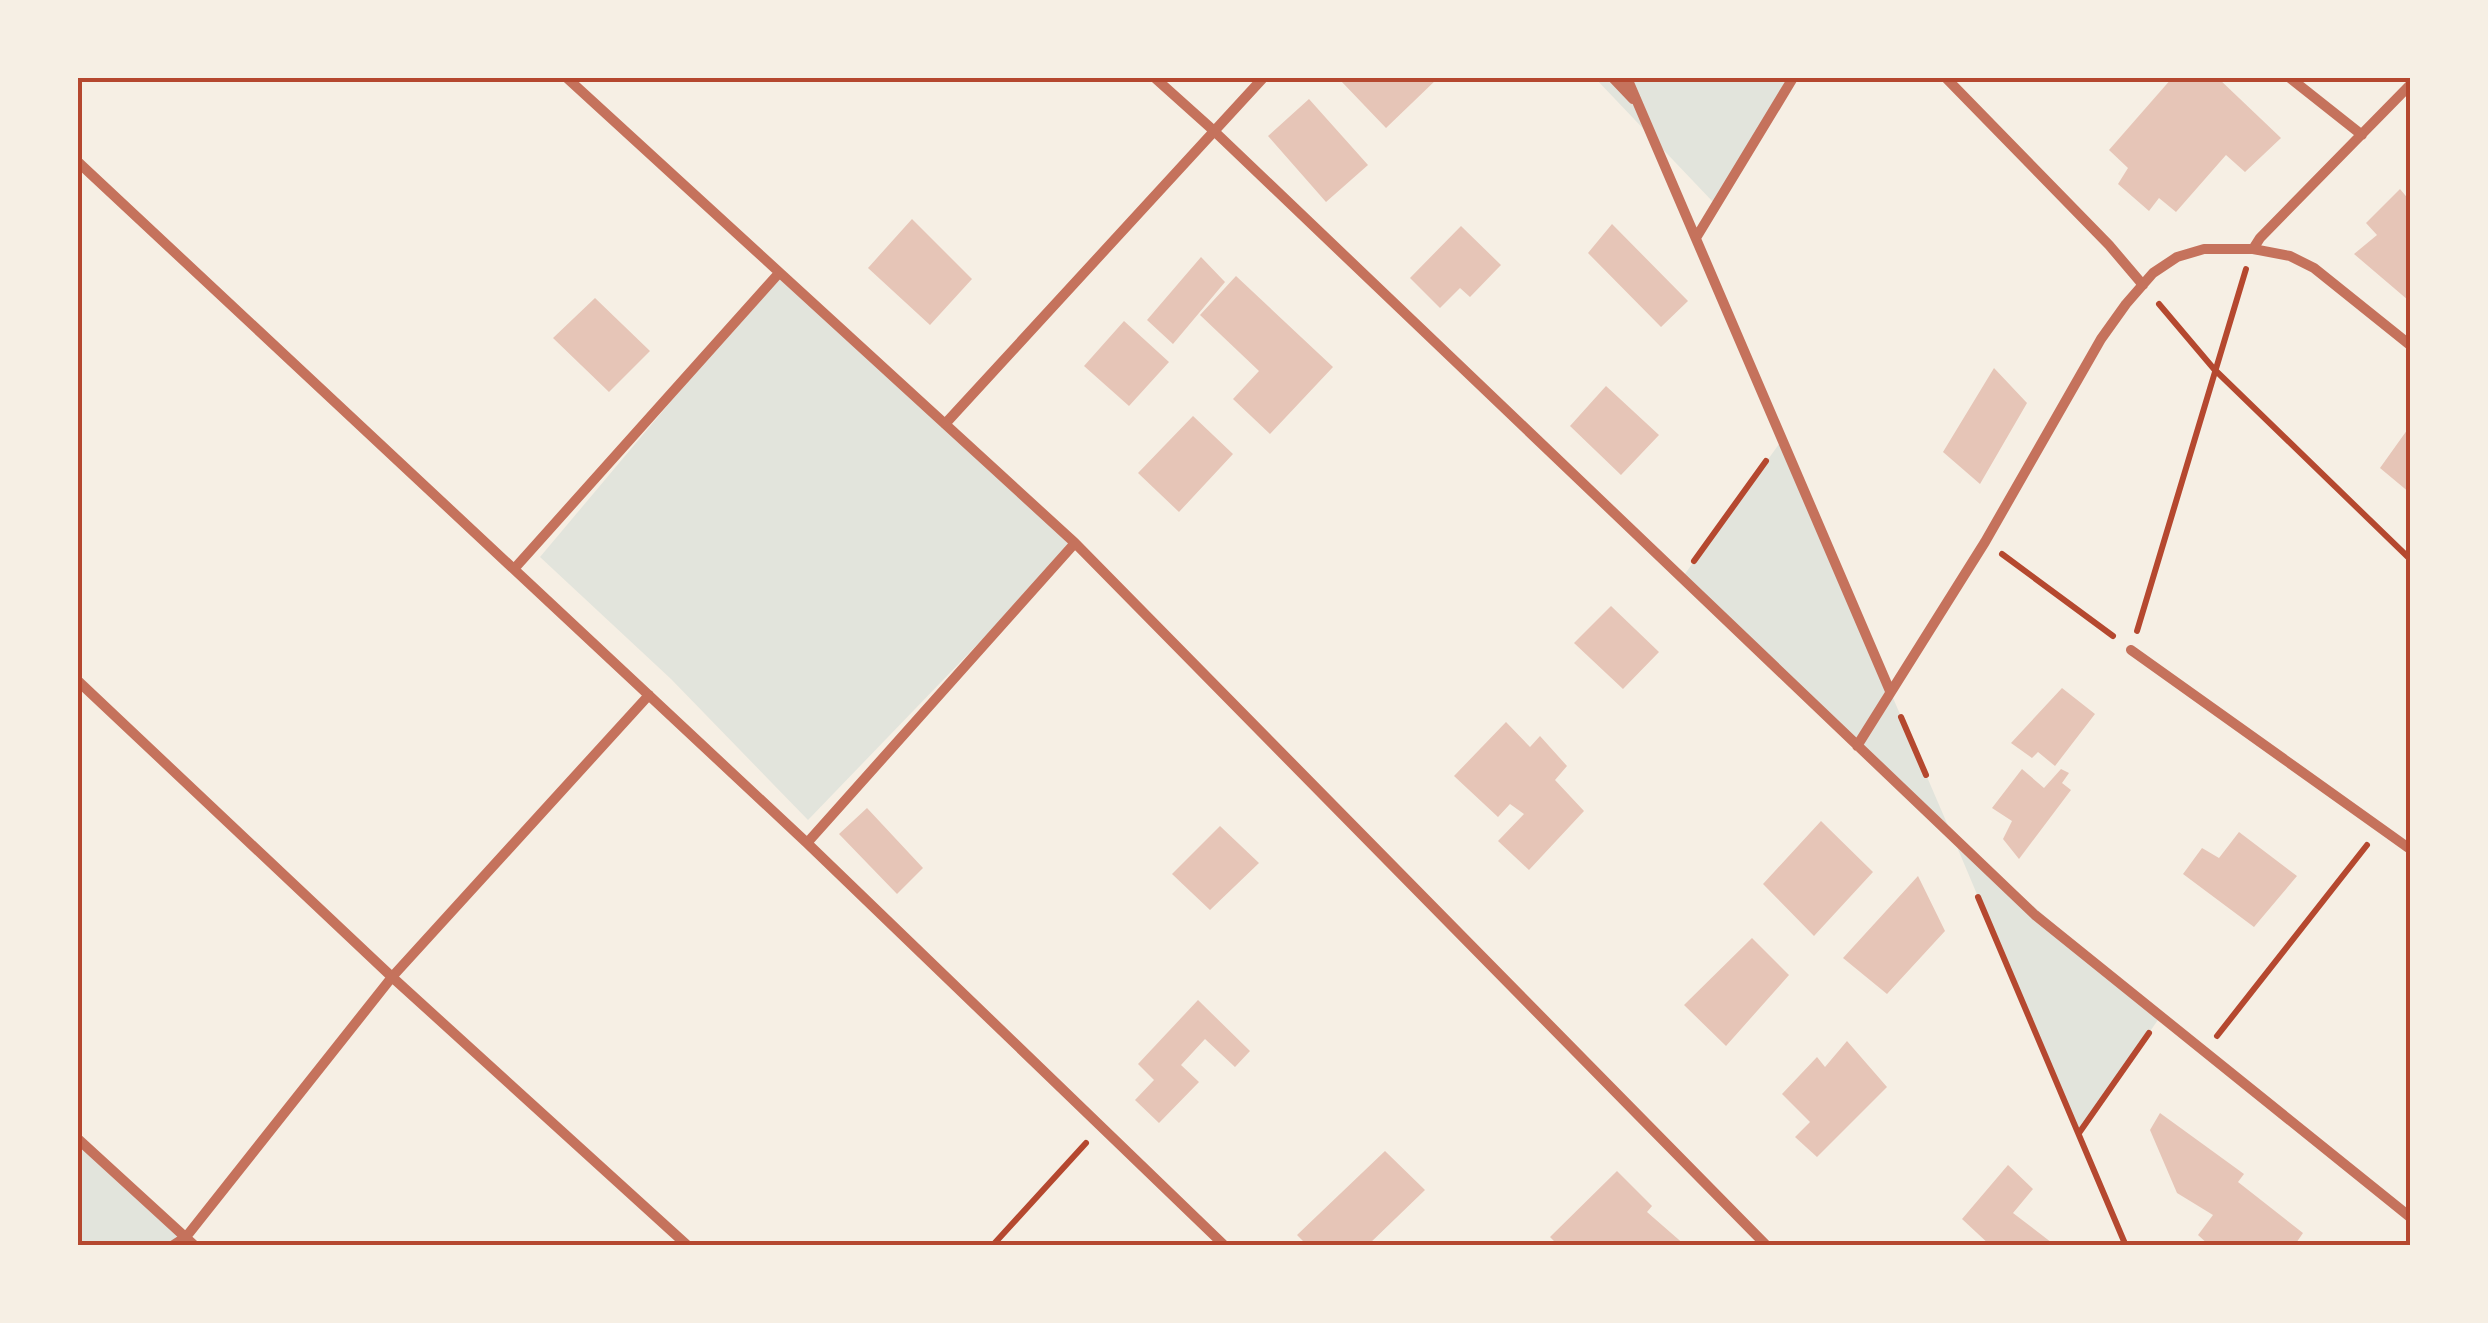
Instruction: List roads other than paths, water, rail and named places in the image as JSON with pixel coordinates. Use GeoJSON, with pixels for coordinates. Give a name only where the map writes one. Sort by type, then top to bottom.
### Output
{"type":"FeatureCollection","features":[{"type":"Feature","properties":{"kind":"street"},"geometry":{"type":"LineString","coordinates":[[567,78],[1075,542],[1767,1246]]}},
{"type":"Feature","properties":{"kind":"street"},"geometry":{"type":"LineString","coordinates":[[1155,78],[2035,914],[2410,1217]]}},
{"type":"Feature","properties":{"kind":"street"},"geometry":{"type":"LineString","coordinates":[[945,424],[1263,78]]}},
{"type":"Feature","properties":{"kind":"street"},"geometry":{"type":"LineString","coordinates":[[1613,78],[1637,103]]}},
{"type":"Feature","properties":{"kind":"street"},"geometry":{"type":"LineString","coordinates":[[1627,78],[1890,691]]}},
{"type":"Feature","properties":{"kind":"street"},"geometry":{"type":"LineString","coordinates":[[1696,238],[1792,78]]}},
{"type":"Feature","properties":{"kind":"street"},"geometry":{"type":"LineString","coordinates":[[1946,78],[2110,245],[2143,285]]}},
{"type":"Feature","properties":{"kind":"street"},"geometry":{"type":"LineString","coordinates":[[2290,78],[2362,135]]}},
{"type":"Feature","properties":{"kind":"street"},"geometry":{"type":"LineString","coordinates":[[2253,249],[2410,85]]}},
{"type":"Feature","properties":{"kind":"street"},"geometry":{"type":"LineString","coordinates":[[78,162],[807,843],[1225,1246]]}},
{"type":"Feature","properties":{"kind":"street"},"geometry":{"type":"LineString","coordinates":[[1856,746],[1985,542],[2101,338],[2153,273],[2177,257],[2217,248],[2290,256],[2314,268],[2410,345]]}},
{"type":"Feature","properties":{"kind":"street"},"geometry":{"type":"LineString","coordinates":[[514,569],[779,272]]}},
{"type":"Feature","properties":{"kind":"street"},"geometry":{"type":"LineString","coordinates":[[807,843],[1075,542]]}},
{"type":"Feature","properties":{"kind":"street"},"geometry":{"type":"LineString","coordinates":[[2131,650],[2410,849]]}},
{"type":"Feature","properties":{"kind":"street"},"geometry":{"type":"LineString","coordinates":[[78,681],[392,976],[688,1246]]}},
{"type":"Feature","properties":{"kind":"street"},"geometry":{"type":"LineString","coordinates":[[172,1246],[191,1241],[392,976],[649,695]]}},
{"type":"Feature","properties":{"kind":"street"},"geometry":{"type":"LineString","coordinates":[[78,1139],[191,1241]]}}]}
